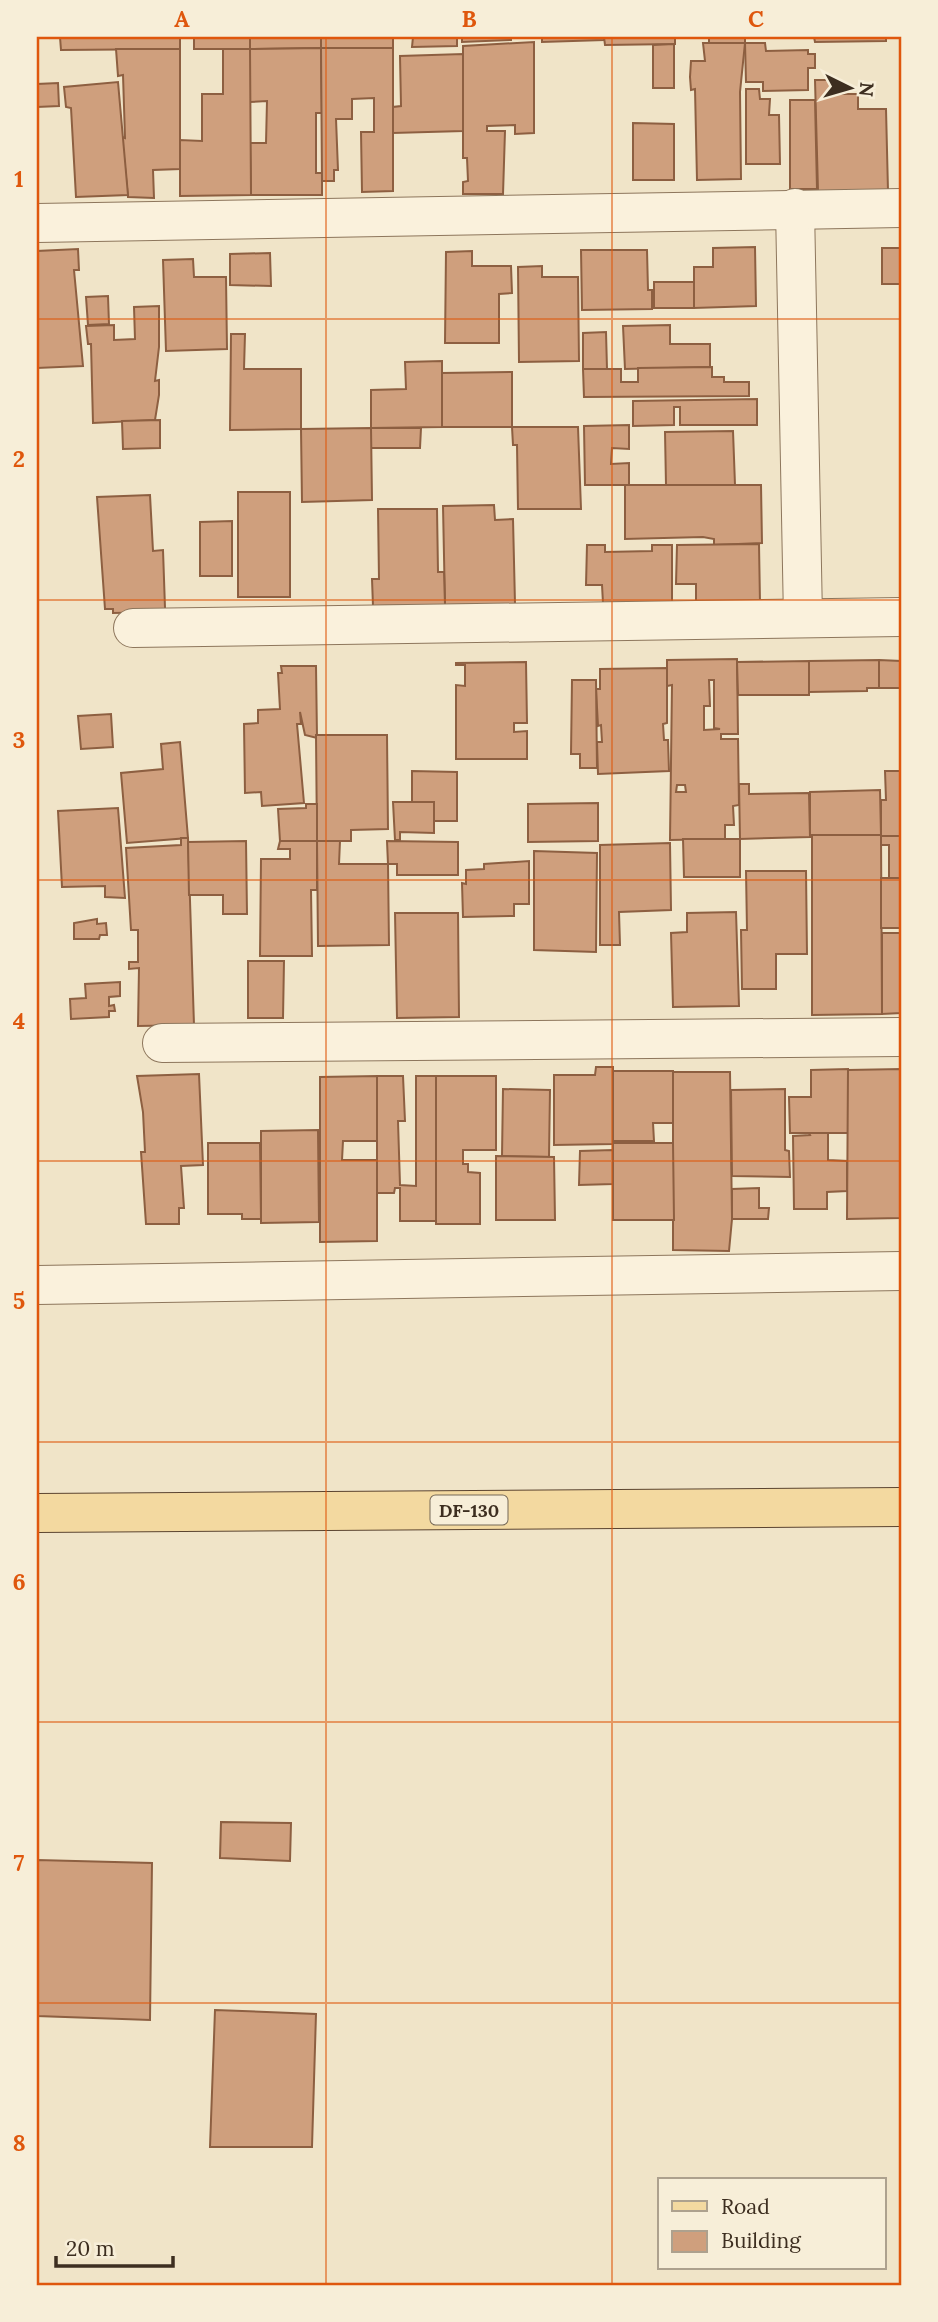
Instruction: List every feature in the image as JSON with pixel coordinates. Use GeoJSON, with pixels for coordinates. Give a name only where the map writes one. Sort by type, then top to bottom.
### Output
{"type":"FeatureCollection","features":[{"type":"Feature","properties":{"kind":"main road","name":"DF-130"},"geometry":{"type":"LineString","coordinates":[[37,1513],[901,1507]]}},
{"type":"Feature","properties":{"kind":"street"},"geometry":{"type":"LineString","coordinates":[[795,208],[803,618]]}},
{"type":"Feature","properties":{"kind":"street"},"geometry":{"type":"LineString","coordinates":[[37,223],[901,208]]}},
{"type":"Feature","properties":{"kind":"street"},"geometry":{"type":"LineString","coordinates":[[133,628],[901,617]]}},
{"type":"Feature","properties":{"kind":"street"},"geometry":{"type":"LineString","coordinates":[[162,1043],[901,1037]]}},
{"type":"Feature","properties":{"kind":"street"},"geometry":{"type":"LineString","coordinates":[[37,1284],[901,1271]]}},
{"type":"Feature","properties":{"kind":"building"},"geometry":{"type":"Polygon","coordinates":[[[60,37],[180,37],[180,49],[61,50],[60,37]]]}},
{"type":"Feature","properties":{"kind":"building"},"geometry":{"type":"Polygon","coordinates":[[[194,37],[250,37],[250,49],[194,49],[194,37]]]}},
{"type":"Feature","properties":{"kind":"building"},"geometry":{"type":"Polygon","coordinates":[[[250,37],[321,37],[321,48],[250,49],[250,37]]]}},
{"type":"Feature","properties":{"kind":"building"},"geometry":{"type":"Polygon","coordinates":[[[321,37],[393,37],[393,48],[321,48],[321,37]]]}},
{"type":"Feature","properties":{"kind":"building"},"geometry":{"type":"Polygon","coordinates":[[[413,37],[457,37],[457,46],[412,47],[413,37]]]}},
{"type":"Feature","properties":{"kind":"building"},"geometry":{"type":"Polygon","coordinates":[[[462,37],[511,37],[511,40],[462,42],[462,37]]]}},
{"type":"Feature","properties":{"kind":"building"},"geometry":{"type":"Polygon","coordinates":[[[542,37],[604,37],[604,40],[542,42],[542,37]]]}},
{"type":"Feature","properties":{"kind":"building"},"geometry":{"type":"Polygon","coordinates":[[[604,37],[675,37],[675,44],[605,45],[604,37]]]}},
{"type":"Feature","properties":{"kind":"building"},"geometry":{"type":"Polygon","coordinates":[[[709,37],[745,37],[745,43],[709,43],[709,37]]]}},
{"type":"Feature","properties":{"kind":"building"},"geometry":{"type":"Polygon","coordinates":[[[814,37],[886,37],[886,41],[815,42],[814,37]]]}},
{"type":"Feature","properties":{"kind":"building"},"geometry":{"type":"Polygon","coordinates":[[[534,42],[534,133],[515,134],[515,125],[487,126],[487,131],[505,131],[503,194],[463,194],[463,182],[468,181],[467,158],[463,158],[463,46],[534,42]]]}},
{"type":"Feature","properties":{"kind":"building"},"geometry":{"type":"Polygon","coordinates":[[[703,43],[745,43],[740,92],[741,179],[697,180],[695,89],[691,90],[690,77],[691,61],[705,61],[703,43]]]}},
{"type":"Feature","properties":{"kind":"building"},"geometry":{"type":"Polygon","coordinates":[[[745,43],[765,43],[766,51],[808,50],[808,54],[815,54],[815,68],[808,68],[808,90],[763,91],[763,82],[746,82],[745,43]]]}},
{"type":"Feature","properties":{"kind":"building"},"geometry":{"type":"Polygon","coordinates":[[[674,44],[674,88],[653,88],[653,45],[674,44]]]}},
{"type":"Feature","properties":{"kind":"building"},"geometry":{"type":"Polygon","coordinates":[[[321,48],[322,113],[316,113],[316,173],[322,173],[322,195],[251,195],[250,143],[266,143],[267,101],[250,102],[250,49],[321,48]]]}},
{"type":"Feature","properties":{"kind":"building"},"geometry":{"type":"Polygon","coordinates":[[[321,48],[393,48],[393,191],[362,192],[361,132],[374,132],[374,98],[352,99],[352,119],[336,119],[338,170],[334,170],[334,181],[322,181],[321,48]]]}},
{"type":"Feature","properties":{"kind":"building"},"geometry":{"type":"Polygon","coordinates":[[[116,49],[180,49],[180,169],[153,170],[154,198],[128,197],[122,137],[125,138],[123,75],[118,76],[116,49]]]}},
{"type":"Feature","properties":{"kind":"building"},"geometry":{"type":"Polygon","coordinates":[[[223,49],[250,49],[251,195],[180,196],[180,140],[202,141],[202,94],[223,94],[223,49]]]}},
{"type":"Feature","properties":{"kind":"building"},"geometry":{"type":"Polygon","coordinates":[[[463,54],[463,131],[393,133],[393,107],[401,106],[400,56],[463,54]]]}},
{"type":"Feature","properties":{"kind":"building"},"geometry":{"type":"Polygon","coordinates":[[[815,80],[831,80],[831,94],[858,94],[858,109],[886,109],[888,191],[818,191],[815,80]]]}},
{"type":"Feature","properties":{"kind":"building"},"geometry":{"type":"Polygon","coordinates":[[[118,82],[128,195],[76,197],[71,108],[66,107],[64,87],[118,82]]]}},
{"type":"Feature","properties":{"kind":"building"},"geometry":{"type":"Polygon","coordinates":[[[58,83],[59,106],[37,107],[37,84],[58,83]]]}},
{"type":"Feature","properties":{"kind":"building"},"geometry":{"type":"Polygon","coordinates":[[[746,89],[759,89],[760,99],[770,99],[769,115],[779,115],[780,164],[746,164],[746,89]]]}},
{"type":"Feature","properties":{"kind":"building"},"geometry":{"type":"Polygon","coordinates":[[[790,100],[815,100],[817,189],[790,189],[790,100]]]}},
{"type":"Feature","properties":{"kind":"building"},"geometry":{"type":"Polygon","coordinates":[[[633,123],[674,124],[674,180],[633,180],[633,123]]]}},
{"type":"Feature","properties":{"kind":"building"},"geometry":{"type":"Polygon","coordinates":[[[755,247],[756,306],[694,308],[694,267],[713,267],[713,248],[755,247]]]}},
{"type":"Feature","properties":{"kind":"building"},"geometry":{"type":"Polygon","coordinates":[[[882,248],[901,248],[901,284],[882,284],[882,248]]]}},
{"type":"Feature","properties":{"kind":"building"},"geometry":{"type":"Polygon","coordinates":[[[78,249],[79,270],[74,270],[83,366],[37,368],[37,251],[78,249]]]}},
{"type":"Feature","properties":{"kind":"building"},"geometry":{"type":"Polygon","coordinates":[[[581,250],[647,250],[648,290],[652,290],[652,309],[582,310],[581,250]]]}},
{"type":"Feature","properties":{"kind":"building"},"geometry":{"type":"Polygon","coordinates":[[[472,251],[472,266],[511,266],[512,293],[499,294],[499,343],[445,343],[446,252],[472,251]]]}},
{"type":"Feature","properties":{"kind":"building"},"geometry":{"type":"Polygon","coordinates":[[[270,253],[271,286],[230,285],[230,254],[270,253]]]}},
{"type":"Feature","properties":{"kind":"building"},"geometry":{"type":"Polygon","coordinates":[[[193,259],[194,277],[226,277],[227,349],[166,351],[163,260],[193,259]]]}},
{"type":"Feature","properties":{"kind":"building"},"geometry":{"type":"Polygon","coordinates":[[[542,266],[542,277],[578,277],[579,361],[519,362],[518,267],[542,266]]]}},
{"type":"Feature","properties":{"kind":"building"},"geometry":{"type":"Polygon","coordinates":[[[654,282],[694,282],[694,308],[654,308],[654,282]]]}},
{"type":"Feature","properties":{"kind":"building"},"geometry":{"type":"Polygon","coordinates":[[[108,296],[109,324],[88,325],[86,297],[108,296]]]}},
{"type":"Feature","properties":{"kind":"building"},"geometry":{"type":"Polygon","coordinates":[[[159,306],[159,347],[155,381],[159,380],[159,395],[155,420],[93,423],[91,344],[88,344],[86,326],[114,325],[114,340],[135,339],[134,307],[159,306]]]}},
{"type":"Feature","properties":{"kind":"building"},"geometry":{"type":"Polygon","coordinates":[[[670,325],[670,344],[710,344],[710,367],[625,369],[623,326],[670,325]]]}},
{"type":"Feature","properties":{"kind":"building"},"geometry":{"type":"Polygon","coordinates":[[[606,332],[607,369],[583,369],[583,333],[606,332]]]}},
{"type":"Feature","properties":{"kind":"building"},"geometry":{"type":"Polygon","coordinates":[[[231,334],[245,334],[244,369],[301,369],[301,429],[230,430],[231,334]]]}},
{"type":"Feature","properties":{"kind":"building"},"geometry":{"type":"Polygon","coordinates":[[[442,361],[442,427],[371,428],[371,390],[406,389],[405,362],[442,361]]]}},
{"type":"Feature","properties":{"kind":"building"},"geometry":{"type":"Polygon","coordinates":[[[712,367],[712,377],[724,377],[724,382],[749,382],[749,396],[584,397],[583,369],[621,369],[621,382],[638,382],[638,368],[712,367]]]}},
{"type":"Feature","properties":{"kind":"building"},"geometry":{"type":"Polygon","coordinates":[[[512,372],[512,427],[442,427],[442,373],[512,372]]]}},
{"type":"Feature","properties":{"kind":"building"},"geometry":{"type":"Polygon","coordinates":[[[757,399],[757,425],[680,425],[680,407],[674,407],[674,425],[633,426],[633,401],[757,399]]]}},
{"type":"Feature","properties":{"kind":"building"},"geometry":{"type":"Polygon","coordinates":[[[160,420],[160,448],[123,449],[122,421],[160,420]]]}},
{"type":"Feature","properties":{"kind":"building"},"geometry":{"type":"Polygon","coordinates":[[[629,425],[629,449],[612,448],[611,464],[629,463],[629,485],[585,485],[584,426],[629,425]]]}},
{"type":"Feature","properties":{"kind":"building"},"geometry":{"type":"Polygon","coordinates":[[[512,427],[578,427],[581,509],[518,509],[517,445],[513,445],[512,427]]]}},
{"type":"Feature","properties":{"kind":"building"},"geometry":{"type":"Polygon","coordinates":[[[371,428],[421,428],[420,448],[371,448],[371,428]]]}},
{"type":"Feature","properties":{"kind":"building"},"geometry":{"type":"Polygon","coordinates":[[[371,428],[372,500],[302,502],[301,429],[371,428]]]}},
{"type":"Feature","properties":{"kind":"building"},"geometry":{"type":"Polygon","coordinates":[[[733,431],[735,485],[666,485],[665,432],[733,431]]]}},
{"type":"Feature","properties":{"kind":"building"},"geometry":{"type":"Polygon","coordinates":[[[625,485],[761,485],[762,543],[714,545],[714,539],[703,537],[625,539],[625,485]]]}},
{"type":"Feature","properties":{"kind":"building"},"geometry":{"type":"Polygon","coordinates":[[[238,492],[290,492],[290,597],[238,597],[238,492]]]}},
{"type":"Feature","properties":{"kind":"building"},"geometry":{"type":"Polygon","coordinates":[[[150,495],[153,551],[163,550],[165,608],[162,612],[113,613],[113,609],[105,609],[97,497],[150,495]]]}},
{"type":"Feature","properties":{"kind":"building"},"geometry":{"type":"Polygon","coordinates":[[[494,505],[495,520],[513,519],[515,604],[445,605],[443,506],[494,505]]]}},
{"type":"Feature","properties":{"kind":"building"},"geometry":{"type":"Polygon","coordinates":[[[378,509],[437,509],[438,572],[444,572],[445,605],[373,606],[372,579],[379,579],[378,509]]]}},
{"type":"Feature","properties":{"kind":"building"},"geometry":{"type":"Polygon","coordinates":[[[232,521],[232,576],[200,576],[200,522],[232,521]]]}},
{"type":"Feature","properties":{"kind":"building"},"geometry":{"type":"Polygon","coordinates":[[[759,544],[760,603],[696,603],[696,584],[676,584],[677,545],[759,544]]]}},
{"type":"Feature","properties":{"kind":"building"},"geometry":{"type":"Polygon","coordinates":[[[587,545],[605,545],[605,552],[652,551],[652,545],[672,545],[672,602],[603,603],[602,585],[586,585],[587,545]]]}},
{"type":"Feature","properties":{"kind":"building"},"geometry":{"type":"Polygon","coordinates":[[[737,659],[738,734],[721,734],[721,739],[738,739],[739,805],[733,806],[734,825],[725,825],[725,839],[670,840],[672,685],[667,686],[667,660],[737,659]],[[709,680],[710,706],[704,706],[704,730],[720,729],[714,728],[714,680],[709,680]],[[677,785],[676,792],[686,792],[685,785],[677,785]]]}},
{"type":"Feature","properties":{"kind":"building"},"geometry":{"type":"Polygon","coordinates":[[[879,660],[879,688],[867,688],[867,691],[809,692],[809,661],[879,660]]]}},
{"type":"Feature","properties":{"kind":"building"},"geometry":{"type":"Polygon","coordinates":[[[879,660],[901,661],[901,688],[879,688],[879,660]]]}},
{"type":"Feature","properties":{"kind":"building"},"geometry":{"type":"Polygon","coordinates":[[[809,661],[809,695],[738,695],[737,662],[809,661]]]}},
{"type":"Feature","properties":{"kind":"building"},"geometry":{"type":"Polygon","coordinates":[[[526,662],[527,723],[514,723],[514,732],[527,731],[527,759],[456,759],[456,685],[465,686],[465,665],[456,663],[526,662]]]}},
{"type":"Feature","properties":{"kind":"building"},"geometry":{"type":"Polygon","coordinates":[[[281,666],[316,666],[317,738],[305,735],[300,712],[301,724],[297,724],[304,803],[262,806],[261,792],[245,793],[244,724],[258,723],[258,710],[280,709],[278,673],[282,673],[281,666]]]}},
{"type":"Feature","properties":{"kind":"building"},"geometry":{"type":"Polygon","coordinates":[[[667,668],[667,723],[663,724],[664,740],[668,740],[669,771],[598,774],[597,742],[602,742],[601,725],[598,726],[596,689],[600,689],[600,669],[667,668]]]}},
{"type":"Feature","properties":{"kind":"building"},"geometry":{"type":"Polygon","coordinates":[[[572,680],[596,680],[597,768],[580,768],[580,754],[571,754],[572,680]]]}},
{"type":"Feature","properties":{"kind":"building"},"geometry":{"type":"Polygon","coordinates":[[[111,714],[113,747],[81,749],[78,716],[111,714]]]}},
{"type":"Feature","properties":{"kind":"building"},"geometry":{"type":"Polygon","coordinates":[[[316,735],[387,735],[388,829],[351,830],[351,841],[317,841],[316,735]]]}},
{"type":"Feature","properties":{"kind":"building"},"geometry":{"type":"Polygon","coordinates":[[[180,742],[188,838],[127,843],[121,773],[163,769],[161,744],[180,742]]]}},
{"type":"Feature","properties":{"kind":"building"},"geometry":{"type":"Polygon","coordinates":[[[412,771],[457,772],[457,821],[433,821],[434,802],[412,802],[412,771]]]}},
{"type":"Feature","properties":{"kind":"building"},"geometry":{"type":"Polygon","coordinates":[[[885,771],[901,771],[901,836],[881,836],[881,800],[886,800],[885,771]]]}},
{"type":"Feature","properties":{"kind":"building"},"geometry":{"type":"Polygon","coordinates":[[[739,784],[749,784],[749,794],[809,793],[810,837],[740,839],[739,784]]]}},
{"type":"Feature","properties":{"kind":"building"},"geometry":{"type":"Polygon","coordinates":[[[880,790],[881,835],[810,837],[810,792],[880,790]]]}},
{"type":"Feature","properties":{"kind":"building"},"geometry":{"type":"Polygon","coordinates":[[[393,802],[434,802],[434,833],[400,832],[400,840],[395,840],[393,802]]]}},
{"type":"Feature","properties":{"kind":"building"},"geometry":{"type":"Polygon","coordinates":[[[598,803],[598,841],[528,842],[528,804],[598,803]]]}},
{"type":"Feature","properties":{"kind":"building"},"geometry":{"type":"Polygon","coordinates":[[[306,804],[317,804],[317,841],[280,841],[278,809],[306,808],[306,804]]]}},
{"type":"Feature","properties":{"kind":"building"},"geometry":{"type":"Polygon","coordinates":[[[118,808],[125,898],[105,897],[105,886],[62,887],[58,811],[118,808]]]}},
{"type":"Feature","properties":{"kind":"building"},"geometry":{"type":"Polygon","coordinates":[[[812,835],[881,835],[882,1014],[812,1015],[812,835]]]}},
{"type":"Feature","properties":{"kind":"building"},"geometry":{"type":"Polygon","coordinates":[[[881,836],[901,836],[901,878],[889,878],[889,845],[881,845],[881,836]]]}},
{"type":"Feature","properties":{"kind":"building"},"geometry":{"type":"Polygon","coordinates":[[[181,838],[188,838],[194,1025],[138,1026],[139,968],[129,969],[129,962],[138,962],[138,930],[131,930],[126,848],[181,845],[181,838]]]}},
{"type":"Feature","properties":{"kind":"building"},"geometry":{"type":"Polygon","coordinates":[[[683,839],[740,839],[740,877],[684,877],[683,839]]]}},
{"type":"Feature","properties":{"kind":"building"},"geometry":{"type":"Polygon","coordinates":[[[246,841],[247,914],[223,914],[223,895],[189,895],[188,842],[246,841]]]}},
{"type":"Feature","properties":{"kind":"building"},"geometry":{"type":"Polygon","coordinates":[[[280,841],[317,841],[317,890],[311,890],[312,956],[260,956],[261,859],[290,859],[290,849],[278,849],[280,841]]]}},
{"type":"Feature","properties":{"kind":"building"},"geometry":{"type":"Polygon","coordinates":[[[317,841],[340,841],[339,864],[388,864],[389,945],[318,946],[317,841]]]}},
{"type":"Feature","properties":{"kind":"building"},"geometry":{"type":"Polygon","coordinates":[[[387,841],[458,842],[458,875],[397,875],[397,864],[388,864],[387,841]]]}},
{"type":"Feature","properties":{"kind":"building"},"geometry":{"type":"Polygon","coordinates":[[[670,843],[671,910],[619,912],[620,945],[600,945],[600,845],[670,843]]]}},
{"type":"Feature","properties":{"kind":"building"},"geometry":{"type":"Polygon","coordinates":[[[534,851],[597,853],[596,952],[534,950],[534,851]]]}},
{"type":"Feature","properties":{"kind":"building"},"geometry":{"type":"Polygon","coordinates":[[[529,861],[529,904],[514,904],[514,916],[463,917],[462,883],[466,884],[466,870],[484,869],[484,864],[529,861]]]}},
{"type":"Feature","properties":{"kind":"building"},"geometry":{"type":"Polygon","coordinates":[[[746,871],[806,871],[807,954],[776,954],[776,989],[742,989],[741,930],[747,930],[746,871]]]}},
{"type":"Feature","properties":{"kind":"building"},"geometry":{"type":"Polygon","coordinates":[[[881,878],[901,878],[901,928],[881,928],[881,878]]]}},
{"type":"Feature","properties":{"kind":"building"},"geometry":{"type":"Polygon","coordinates":[[[736,912],[739,1006],[673,1007],[671,933],[687,932],[687,913],[736,912]]]}},
{"type":"Feature","properties":{"kind":"building"},"geometry":{"type":"Polygon","coordinates":[[[395,913],[458,913],[459,1017],[397,1018],[395,913]]]}},
{"type":"Feature","properties":{"kind":"building"},"geometry":{"type":"Polygon","coordinates":[[[97,919],[97,924],[106,923],[107,935],[100,935],[99,939],[74,939],[74,923],[97,919]]]}},
{"type":"Feature","properties":{"kind":"building"},"geometry":{"type":"Polygon","coordinates":[[[882,933],[901,933],[901,1013],[882,1014],[882,933]]]}},
{"type":"Feature","properties":{"kind":"building"},"geometry":{"type":"Polygon","coordinates":[[[248,961],[284,961],[283,1018],[248,1018],[248,961]]]}},
{"type":"Feature","properties":{"kind":"building"},"geometry":{"type":"Polygon","coordinates":[[[120,982],[120,996],[109,997],[109,1006],[114,1005],[115,1011],[109,1011],[109,1017],[71,1019],[70,999],[86,998],[85,984],[120,982]]]}},
{"type":"Feature","properties":{"kind":"building"},"geometry":{"type":"Polygon","coordinates":[[[596,1067],[613,1067],[613,1144],[554,1145],[554,1075],[595,1075],[596,1067]]]}},
{"type":"Feature","properties":{"kind":"building"},"geometry":{"type":"Polygon","coordinates":[[[848,1069],[848,1133],[790,1133],[789,1097],[811,1097],[811,1070],[848,1069]]]}},
{"type":"Feature","properties":{"kind":"building"},"geometry":{"type":"Polygon","coordinates":[[[901,1069],[901,1218],[847,1219],[848,1070],[901,1069]]]}},
{"type":"Feature","properties":{"kind":"building"},"geometry":{"type":"Polygon","coordinates":[[[613,1071],[673,1071],[673,1123],[653,1123],[654,1141],[613,1141],[613,1071]]]}},
{"type":"Feature","properties":{"kind":"building"},"geometry":{"type":"Polygon","coordinates":[[[673,1072],[730,1072],[732,1219],[729,1251],[673,1250],[673,1072]]]}},
{"type":"Feature","properties":{"kind":"building"},"geometry":{"type":"Polygon","coordinates":[[[199,1074],[203,1165],[181,1166],[184,1208],[179,1208],[179,1224],[146,1224],[141,1152],[145,1152],[143,1112],[137,1076],[199,1074]]]}},
{"type":"Feature","properties":{"kind":"building"},"geometry":{"type":"Polygon","coordinates":[[[377,1076],[403,1076],[405,1121],[398,1121],[400,1185],[416,1186],[416,1076],[436,1076],[436,1221],[400,1221],[400,1188],[395,1188],[394,1193],[377,1193],[377,1076]]]}},
{"type":"Feature","properties":{"kind":"building"},"geometry":{"type":"Polygon","coordinates":[[[377,1076],[377,1141],[343,1141],[342,1160],[377,1160],[377,1241],[320,1242],[320,1077],[377,1076]]]}},
{"type":"Feature","properties":{"kind":"building"},"geometry":{"type":"Polygon","coordinates":[[[436,1076],[496,1076],[496,1150],[463,1150],[463,1164],[468,1164],[468,1172],[480,1173],[480,1224],[436,1224],[436,1076]]]}},
{"type":"Feature","properties":{"kind":"building"},"geometry":{"type":"Polygon","coordinates":[[[503,1089],[550,1090],[549,1157],[502,1156],[503,1089]]]}},
{"type":"Feature","properties":{"kind":"building"},"geometry":{"type":"Polygon","coordinates":[[[785,1089],[785,1150],[789,1151],[790,1177],[732,1176],[731,1090],[785,1089]]]}},
{"type":"Feature","properties":{"kind":"building"},"geometry":{"type":"Polygon","coordinates":[[[318,1130],[319,1222],[261,1223],[261,1131],[318,1130]]]}},
{"type":"Feature","properties":{"kind":"building"},"geometry":{"type":"Polygon","coordinates":[[[809,1133],[828,1133],[828,1160],[847,1161],[847,1191],[827,1192],[827,1209],[794,1209],[793,1136],[810,1135],[809,1133]]]}},
{"type":"Feature","properties":{"kind":"building"},"geometry":{"type":"Polygon","coordinates":[[[208,1143],[260,1143],[261,1219],[242,1219],[242,1214],[208,1214],[208,1143]]]}},
{"type":"Feature","properties":{"kind":"building"},"geometry":{"type":"Polygon","coordinates":[[[613,1143],[673,1143],[674,1220],[613,1220],[613,1143]]]}},
{"type":"Feature","properties":{"kind":"building"},"geometry":{"type":"Polygon","coordinates":[[[613,1150],[613,1184],[579,1185],[580,1151],[613,1150]]]}},
{"type":"Feature","properties":{"kind":"building"},"geometry":{"type":"Polygon","coordinates":[[[496,1156],[554,1157],[555,1220],[496,1220],[496,1156]]]}},
{"type":"Feature","properties":{"kind":"building"},"geometry":{"type":"Polygon","coordinates":[[[759,1188],[759,1208],[769,1208],[768,1219],[732,1219],[732,1189],[759,1188]]]}},
{"type":"Feature","properties":{"kind":"building"},"geometry":{"type":"Polygon","coordinates":[[[221,1822],[291,1823],[290,1861],[220,1858],[221,1822]]]}},
{"type":"Feature","properties":{"kind":"building"},"geometry":{"type":"Polygon","coordinates":[[[37,1860],[152,1863],[150,2020],[37,2016],[37,1860]]]}},
{"type":"Feature","properties":{"kind":"building"},"geometry":{"type":"Polygon","coordinates":[[[215,2010],[316,2014],[312,2147],[210,2147],[215,2010]]]}}]}
